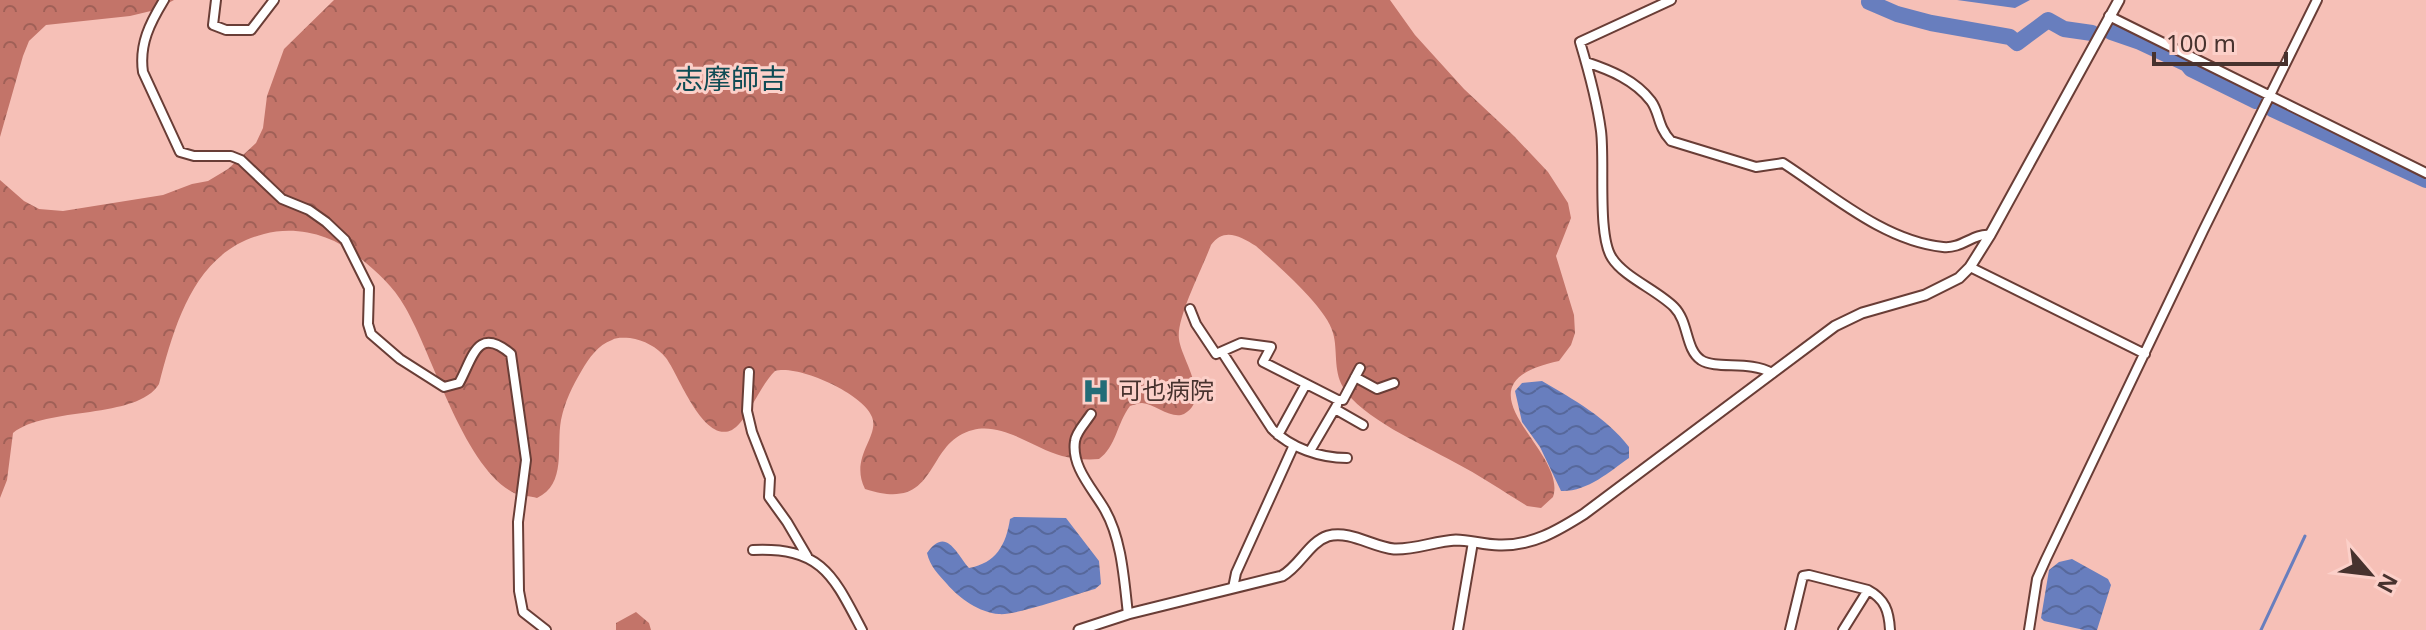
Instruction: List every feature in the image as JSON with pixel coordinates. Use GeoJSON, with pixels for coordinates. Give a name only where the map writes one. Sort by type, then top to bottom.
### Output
{"type":"FeatureCollection","features":[{"type":"Feature","properties":{"kind":"street"},"geometry":{"type":"LineString","coordinates":[[164,0],[151,21],[141,59],[143,72],[180,152],[194,156],[231,156],[241,160],[282,199],[309,210],[326,222],[345,240],[369,288],[368,324],[371,334],[389,351],[434,382],[444,387],[459,383],[475,349],[481,344],[502,346],[511,354],[526,460],[518,522],[519,591],[523,612],[546,630]]}},
{"type":"Feature","properties":{"kind":"street"},"geometry":{"type":"LineString","coordinates":[[216,0],[213,25],[226,30],[251,30],[274,0]]}},
{"type":"Feature","properties":{"kind":"street"},"geometry":{"type":"LineString","coordinates":[[1671,0],[1580,42],[1601,132],[1607,247],[1613,260],[1677,309],[1688,330],[1690,346],[1698,358],[1707,362],[1751,365],[1772,373]]}},
{"type":"Feature","properties":{"kind":"street"},"geometry":{"type":"LineString","coordinates":[[1079,630],[1128,614],[1282,576],[1291,571],[1315,543],[1337,534],[1393,549],[1456,540],[1521,544],[1556,532],[1835,326],[1862,313],[1925,295],[1959,278],[1970,267],[1990,235],[2119,0]]}},
{"type":"Feature","properties":{"kind":"street"},"geometry":{"type":"LineString","coordinates":[[2029,630],[2037,579],[2317,0]]}},
{"type":"Feature","properties":{"kind":"street"},"geometry":{"type":"LineString","coordinates":[[2109,16],[2426,173]]}},
{"type":"Feature","properties":{"kind":"street"},"geometry":{"type":"LineString","coordinates":[[1586,62],[1626,78],[1653,103],[1662,131],[1671,141],[1756,167],[1783,163],[1875,223],[1916,242],[1959,247],[1980,234],[1990,235]]}},
{"type":"Feature","properties":{"kind":"street"},"geometry":{"type":"LineString","coordinates":[[1970,267],[2145,354]]}},
{"type":"Feature","properties":{"kind":"street"},"geometry":{"type":"LineString","coordinates":[[1190,309],[1205,340],[1216,354],[1241,343],[1271,347],[1263,362],[1306,384],[1363,425]]}},
{"type":"Feature","properties":{"kind":"street"},"geometry":{"type":"LineString","coordinates":[[1222,352],[1278,435],[1310,451],[1334,458],[1347,458]]}},
{"type":"Feature","properties":{"kind":"street"},"geometry":{"type":"LineString","coordinates":[[749,372],[747,411],[770,478],[769,497],[807,556]]}},
{"type":"Feature","properties":{"kind":"street"},"geometry":{"type":"LineString","coordinates":[[1310,451],[1357,373],[1377,389],[1394,383]]}},
{"type":"Feature","properties":{"kind":"street"},"geometry":{"type":"LineString","coordinates":[[1278,435],[1306,384]]}},
{"type":"Feature","properties":{"kind":"street"},"geometry":{"type":"LineString","coordinates":[[1091,414],[1075,441],[1076,458],[1080,471],[1107,513],[1120,553],[1128,614]]}},
{"type":"Feature","properties":{"kind":"street"},"geometry":{"type":"LineString","coordinates":[[1233,588],[1236,573],[1294,445]]}},
{"type":"Feature","properties":{"kind":"street"},"geometry":{"type":"LineString","coordinates":[[1458,630],[1473,542]]}},
{"type":"Feature","properties":{"kind":"street"},"geometry":{"type":"LineString","coordinates":[[753,550],[777,550],[815,560],[832,577],[862,630]]}},
{"type":"Feature","properties":{"kind":"street"},"geometry":{"type":"LineString","coordinates":[[1790,630],[1803,576],[1868,590],[1888,609],[1890,630]]}},
{"type":"Feature","properties":{"kind":"street"},"geometry":{"type":"LineString","coordinates":[[1843,630],[1868,590]]}},
{"type":"Feature","properties":{"kind":"green space"},"geometry":{"type":"Polygon","coordinates":[[[0,0],[174,0],[155,10],[130,16],[46,25],[29,41],[0,137],[0,0]]]}},
{"type":"Feature","properties":{"kind":"green space"},"geometry":{"type":"Polygon","coordinates":[[[334,0],[1390,0],[1415,35],[1464,89],[1548,172],[1568,203],[1571,218],[1556,256],[1574,315],[1575,333],[1571,345],[1559,361],[1527,372],[1513,386],[1512,402],[1545,459],[1553,479],[1553,497],[1541,508],[1527,506],[1363,409],[1340,380],[1333,333],[1321,311],[1256,246],[1232,235],[1221,236],[1211,245],[1179,330],[1181,347],[1195,389],[1192,407],[1179,415],[1142,403],[1130,406],[1109,448],[1099,459],[1062,456],[1007,433],[973,430],[957,437],[919,484],[907,492],[889,494],[865,489],[860,467],[872,432],[872,417],[857,399],[844,390],[814,376],[775,371],[738,426],[721,432],[702,418],[662,354],[645,342],[621,338],[607,342],[594,352],[572,388],[561,420],[558,464],[553,484],[537,498],[520,495],[496,480],[465,436],[416,328],[390,286],[350,250],[328,238],[290,231],[264,234],[240,243],[221,256],[205,273],[181,314],[159,384],[148,395],[112,408],[47,419],[13,433],[7,480],[0,498],[0,180],[24,201],[39,209],[63,211],[163,195],[208,181],[228,169],[256,143],[263,128],[267,96],[284,49],[334,0]]]}},
{"type":"Feature","properties":{"kind":"green space"},"geometry":{"type":"Polygon","coordinates":[[[636,612],[649,623],[651,630],[616,630],[616,623],[636,612]]]}},
{"type":"Feature","properties":{"kind":"water"},"geometry":{"type":"Polygon","coordinates":[[[1957,0],[2030,0],[2015,8],[1957,0]]]}},
{"type":"Feature","properties":{"kind":"water"},"geometry":{"type":"Polygon","coordinates":[[[1542,381],[1610,427],[1629,447],[1629,458],[1589,485],[1561,491],[1540,447],[1522,422],[1515,391],[1522,383],[1542,381]]]}},
{"type":"Feature","properties":{"kind":"water"},"geometry":{"type":"Polygon","coordinates":[[[1066,518],[1099,561],[1101,584],[1095,589],[1007,614],[985,611],[964,599],[938,573],[927,553],[934,545],[945,542],[969,568],[978,566],[998,551],[1006,537],[1010,519],[1066,518]]]}},
{"type":"Feature","properties":{"kind":"water"},"geometry":{"type":"Polygon","coordinates":[[[2072,559],[2108,579],[2111,585],[2097,630],[2084,630],[2041,618],[2049,570],[2059,562],[2072,559]]]}},
{"type":"Feature","properties":{"kind":"waterway"},"geometry":{"type":"LineString","coordinates":[[1869,2],[1897,14],[2010,37],[2017,43],[2048,20],[2064,29],[2092,33]]}},
{"type":"Feature","properties":{"kind":"waterway"},"geometry":{"type":"LineString","coordinates":[[2111,32],[2187,64],[2191,69],[2256,101]]}},
{"type":"Feature","properties":{"kind":"waterway"},"geometry":{"type":"LineString","coordinates":[[2272,109],[2426,180]]}},
{"type":"Feature","properties":{"kind":"waterway"},"geometry":{"type":"LineString","coordinates":[[2261,630],[2305,536]]}},
{"type":"Feature","properties":{"kind":"place","name":"可也病院"},"geometry":{"type":"Point","coordinates":[1096,391]}},
{"type":"Feature","properties":{"kind":"district","name":"志摩師吉"},"geometry":{"type":"Point","coordinates":[731,79]}}]}
